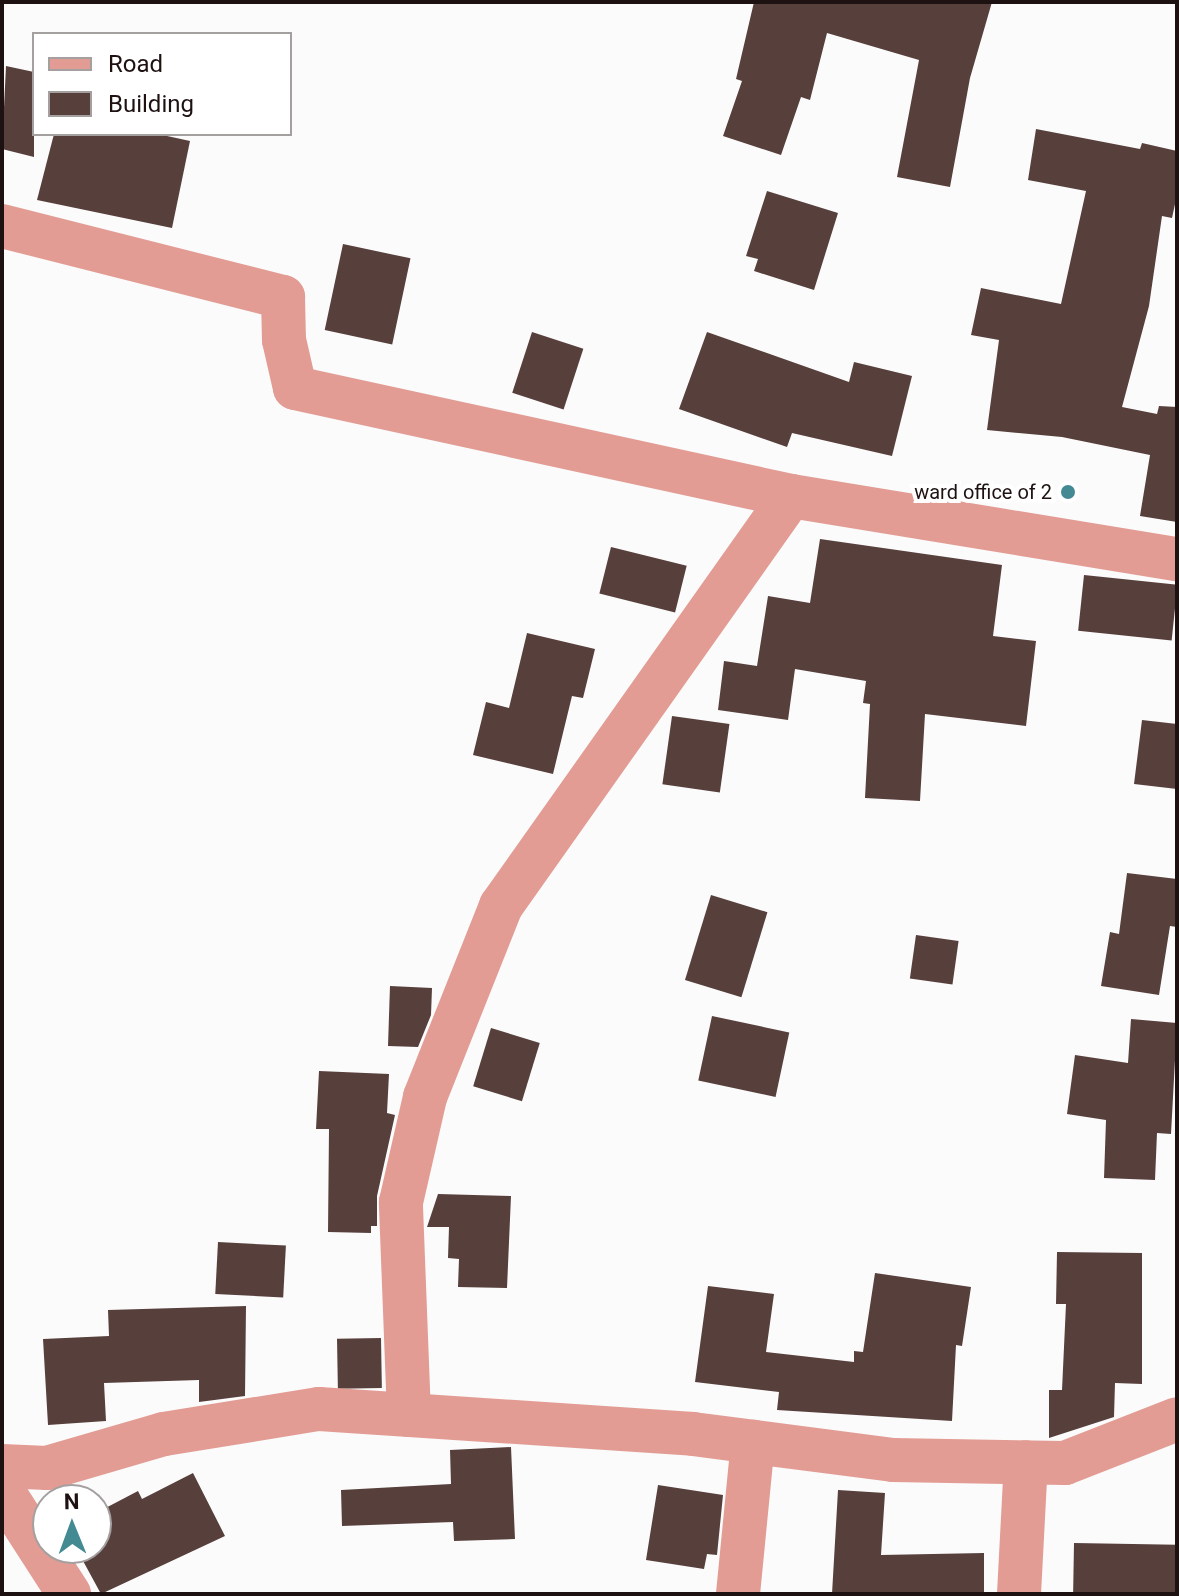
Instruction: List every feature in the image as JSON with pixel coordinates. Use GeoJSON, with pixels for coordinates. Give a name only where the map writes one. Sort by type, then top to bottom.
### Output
{"type":"FeatureCollection","features":[{"type":"Feature","properties":{"kind":"street"},"geometry":{"type":"LineString","coordinates":[[2,226],[283,297],[284,340],[295,388],[791,496],[1177,559]]}},
{"type":"Feature","properties":{"kind":"street"},"geometry":{"type":"LineString","coordinates":[[409,1415],[401,1202],[425,1097],[501,906],[791,496]]}},
{"type":"Feature","properties":{"kind":"street"},"geometry":{"type":"LineString","coordinates":[[2,1466],[47,1468],[164,1434],[319,1409],[753,1442],[893,1460],[1065,1463],[1177,1419]]}},
{"type":"Feature","properties":{"kind":"street"},"geometry":{"type":"LineString","coordinates":[[738,1594],[753,1442]]}},
{"type":"Feature","properties":{"kind":"street"},"geometry":{"type":"LineString","coordinates":[[1019,1594],[1026,1462]]}},
{"type":"Feature","properties":{"kind":"street"},"geometry":{"type":"LineString","coordinates":[[2,1490],[69,1594]]}},
{"type":"Feature","properties":{"kind":"building"},"geometry":{"type":"Polygon","coordinates":[[[754,2],[992,2],[970,78],[950,187],[897,177],[919,60],[827,33],[810,100],[801,97],[781,155],[723,136],[742,81],[736,79],[754,2]]]}},
{"type":"Feature","properties":{"kind":"building"},"geometry":{"type":"Polygon","coordinates":[[[6,66],[32,72],[34,157],[2,149],[6,66]]]}},
{"type":"Feature","properties":{"kind":"building"},"geometry":{"type":"Polygon","coordinates":[[[1036,129],[1140,149],[1142,143],[1177,151],[1177,195],[1172,218],[1162,216],[1149,306],[1122,407],[1157,414],[1159,406],[1177,407],[1177,522],[1140,516],[1150,455],[1062,437],[987,430],[999,340],[971,335],[981,288],[1061,304],[1086,191],[1028,180],[1036,129]]]}},
{"type":"Feature","properties":{"kind":"building"},"geometry":{"type":"Polygon","coordinates":[[[53,136],[167,136],[190,141],[172,228],[37,200],[53,136]]]}},
{"type":"Feature","properties":{"kind":"building"},"geometry":{"type":"Polygon","coordinates":[[[767,191],[838,213],[814,290],[754,271],[758,259],[746,256],[767,191]]]}},
{"type":"Feature","properties":{"kind":"building"},"geometry":{"type":"Polygon","coordinates":[[[343,244],[410,258],[392,344],[325,330],[343,244]]]}},
{"type":"Feature","properties":{"kind":"building"},"geometry":{"type":"Polygon","coordinates":[[[532,332],[583,349],[564,410],[512,393],[532,332]]]}},
{"type":"Feature","properties":{"kind":"building"},"geometry":{"type":"Polygon","coordinates":[[[707,332],[849,382],[854,362],[912,376],[892,456],[792,433],[787,447],[679,409],[707,332]]]}},
{"type":"Feature","properties":{"kind":"building"},"geometry":{"type":"Polygon","coordinates":[[[820,539],[1002,565],[993,636],[1036,641],[1026,726],[925,714],[920,801],[865,798],[870,704],[863,703],[866,681],[795,669],[788,720],[718,710],[724,661],[757,666],[768,596],[810,603],[820,539]]]}},
{"type":"Feature","properties":{"kind":"building"},"geometry":{"type":"Polygon","coordinates":[[[611,547],[687,566],[675,612],[599,594],[611,547]]]}},
{"type":"Feature","properties":{"kind":"building"},"geometry":{"type":"Polygon","coordinates":[[[1084,575],[1177,585],[1172,641],[1078,631],[1084,575]]]}},
{"type":"Feature","properties":{"kind":"building"},"geometry":{"type":"Polygon","coordinates":[[[527,633],[595,649],[583,698],[572,696],[553,774],[473,755],[486,702],[509,708],[527,633]]]}},
{"type":"Feature","properties":{"kind":"building"},"geometry":{"type":"Polygon","coordinates":[[[672,716],[729,724],[720,792],[662,784],[672,716]]]}},
{"type":"Feature","properties":{"kind":"building"},"geometry":{"type":"Polygon","coordinates":[[[1142,720],[1177,724],[1177,789],[1134,784],[1142,720]]]}},
{"type":"Feature","properties":{"kind":"building"},"geometry":{"type":"Polygon","coordinates":[[[1127,873],[1177,879],[1177,927],[1170,926],[1159,995],[1101,986],[1110,932],[1119,934],[1127,873]]]}},
{"type":"Feature","properties":{"kind":"building"},"geometry":{"type":"Polygon","coordinates":[[[711,895],[767,912],[741,997],[685,980],[711,895]]]}},
{"type":"Feature","properties":{"kind":"building"},"geometry":{"type":"Polygon","coordinates":[[[916,935],[959,941],[952,985],[910,979],[916,935]]]}},
{"type":"Feature","properties":{"kind":"building"},"geometry":{"type":"Polygon","coordinates":[[[390,986],[432,988],[431,1015],[418,1047],[388,1046],[390,986]]]}},
{"type":"Feature","properties":{"kind":"building"},"geometry":{"type":"Polygon","coordinates":[[[712,1016],[789,1032],[776,1097],[698,1081],[712,1016]]]}},
{"type":"Feature","properties":{"kind":"building"},"geometry":{"type":"Polygon","coordinates":[[[1131,1019],[1177,1023],[1171,1134],[1157,1133],[1155,1180],[1104,1178],[1106,1120],[1067,1114],[1075,1055],[1128,1063],[1131,1019]]]}},
{"type":"Feature","properties":{"kind":"building"},"geometry":{"type":"Polygon","coordinates":[[[491,1028],[540,1043],[522,1101],[473,1086],[491,1028]]]}},
{"type":"Feature","properties":{"kind":"building"},"geometry":{"type":"Polygon","coordinates":[[[319,1071],[389,1074],[387,1113],[395,1115],[377,1196],[377,1226],[371,1226],[371,1233],[328,1232],[329,1129],[316,1129],[319,1071]]]}},
{"type":"Feature","properties":{"kind":"building"},"geometry":{"type":"Polygon","coordinates":[[[438,1194],[511,1196],[507,1288],[458,1287],[459,1259],[448,1258],[449,1227],[427,1227],[438,1194]]]}},
{"type":"Feature","properties":{"kind":"building"},"geometry":{"type":"Polygon","coordinates":[[[218,1242],[286,1246],[283,1297],[215,1294],[218,1242]]]}},
{"type":"Feature","properties":{"kind":"building"},"geometry":{"type":"Polygon","coordinates":[[[1057,1252],[1142,1253],[1142,1384],[1115,1383],[1114,1417],[1049,1438],[1049,1390],[1062,1390],[1066,1304],[1056,1304],[1057,1252]]]}},
{"type":"Feature","properties":{"kind":"building"},"geometry":{"type":"Polygon","coordinates":[[[875,1273],[971,1287],[962,1346],[956,1345],[952,1421],[777,1410],[779,1392],[695,1382],[708,1286],[774,1294],[766,1352],[854,1362],[854,1351],[863,1352],[875,1273]]]}},
{"type":"Feature","properties":{"kind":"building"},"geometry":{"type":"Polygon","coordinates":[[[246,1306],[245,1396],[199,1402],[199,1380],[104,1383],[106,1421],[48,1425],[43,1339],[109,1336],[108,1310],[246,1306]]]}},
{"type":"Feature","properties":{"kind":"building"},"geometry":{"type":"Polygon","coordinates":[[[381,1338],[382,1388],[338,1389],[337,1339],[381,1338]]]}},
{"type":"Feature","properties":{"kind":"building"},"geometry":{"type":"Polygon","coordinates":[[[511,1447],[515,1539],[454,1541],[453,1522],[342,1526],[341,1490],[451,1484],[450,1450],[511,1447]]]}},
{"type":"Feature","properties":{"kind":"building"},"geometry":{"type":"Polygon","coordinates":[[[193,1473],[225,1536],[101,1594],[85,1564],[112,1564],[112,1505],[138,1491],[142,1499],[193,1473]]]}},
{"type":"Feature","properties":{"kind":"building"},"geometry":{"type":"Polygon","coordinates":[[[658,1485],[723,1495],[717,1555],[707,1554],[704,1569],[646,1560],[658,1485]]]}},
{"type":"Feature","properties":{"kind":"building"},"geometry":{"type":"Polygon","coordinates":[[[838,1490],[885,1493],[881,1555],[984,1553],[984,1594],[832,1594],[838,1490]]]}},
{"type":"Feature","properties":{"kind":"building"},"geometry":{"type":"Polygon","coordinates":[[[1074,1543],[1177,1545],[1176,1594],[1073,1594],[1074,1543]]]}},
{"type":"Feature","properties":{"kind":"place","name":"ward office of 2"},"geometry":{"type":"Point","coordinates":[1068,492]}}]}
